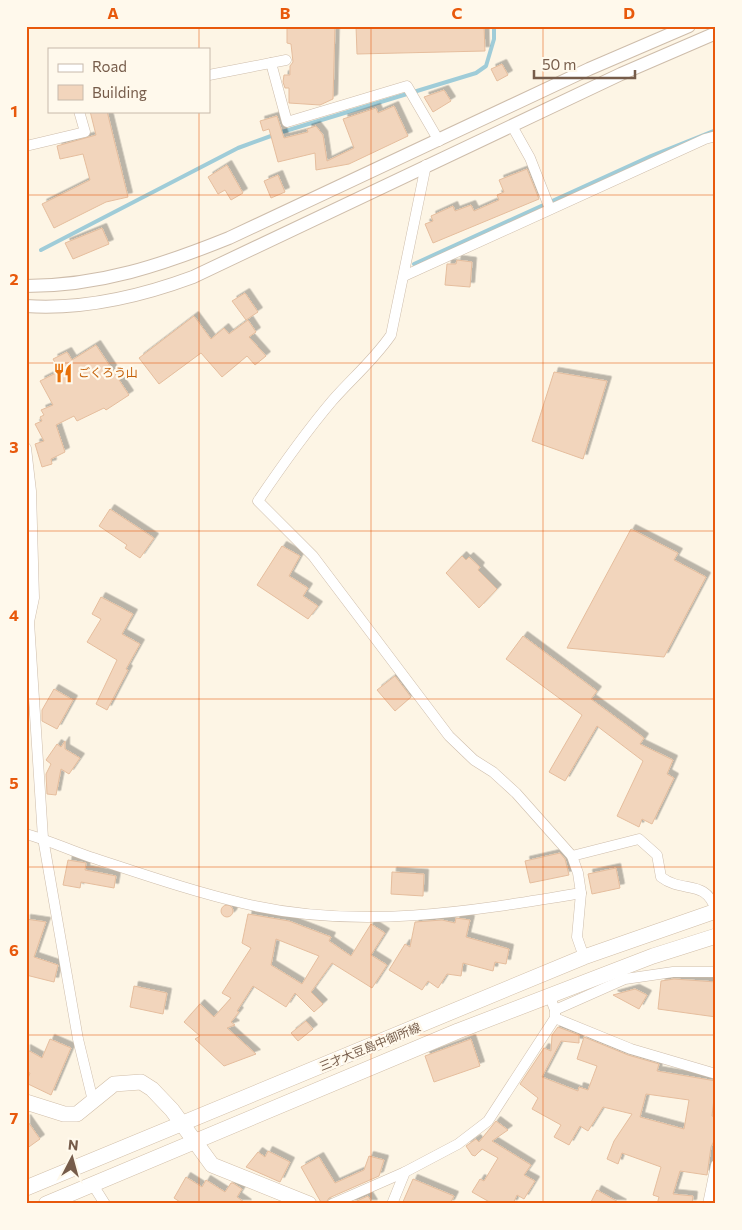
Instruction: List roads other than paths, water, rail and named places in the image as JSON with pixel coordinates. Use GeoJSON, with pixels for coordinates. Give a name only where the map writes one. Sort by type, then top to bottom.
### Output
{"type":"FeatureCollection","features":[{"type":"Feature","properties":{"kind":"main road","name":"三才大豆島中御所線"},"geometry":{"type":"LineString","coordinates":[[26,1188],[584,957],[716,910]]}},
{"type":"Feature","properties":{"kind":"main road","name":"三才大豆島中御所線"},"geometry":{"type":"LineString","coordinates":[[46,1204],[458,1031],[553,1008],[653,956],[716,936]]}},
{"type":"Feature","properties":{"kind":"main road"},"geometry":{"type":"LineString","coordinates":[[26,1102],[64,1114],[77,1114],[114,1084],[141,1082],[152,1089],[172,1110],[212,1165],[309,1204]]}},
{"type":"Feature","properties":{"kind":"street"},"geometry":{"type":"LineString","coordinates":[[26,286],[104,279],[169,262],[229,238],[589,69],[688,26]]}},
{"type":"Feature","properties":{"kind":"street"},"geometry":{"type":"LineString","coordinates":[[26,306],[49,308],[131,298],[193,278],[426,165],[673,50],[716,34]]}},
{"type":"Feature","properties":{"kind":"street"},"geometry":{"type":"LineString","coordinates":[[210,75],[286,60]]}},
{"type":"Feature","properties":{"kind":"street"},"geometry":{"type":"LineString","coordinates":[[271,63],[287,122],[407,86],[439,141]]}},
{"type":"Feature","properties":{"kind":"street"},"geometry":{"type":"LineString","coordinates":[[26,146],[85,132],[79,112]]}},
{"type":"Feature","properties":{"kind":"street"},"geometry":{"type":"LineString","coordinates":[[512,126],[530,158],[550,209]]}},
{"type":"Feature","properties":{"kind":"street"},"geometry":{"type":"LineString","coordinates":[[404,276],[705,139],[716,136]]}},
{"type":"Feature","properties":{"kind":"street"},"geometry":{"type":"LineString","coordinates":[[426,165],[391,335],[376,358],[333,400],[293,450],[258,501],[313,556],[449,736],[474,760],[493,772],[516,793],[572,856],[578,873],[581,893],[577,937],[584,957]]}},
{"type":"Feature","properties":{"kind":"street"},"geometry":{"type":"LineString","coordinates":[[26,448],[31,491],[34,598],[29,622],[43,838],[78,1039],[93,1101]]}},
{"type":"Feature","properties":{"kind":"street"},"geometry":{"type":"LineString","coordinates":[[26,834],[43,838],[97,859],[239,902],[336,918],[416,916],[480,911],[581,893]]}},
{"type":"Feature","properties":{"kind":"street"},"geometry":{"type":"LineString","coordinates":[[572,856],[639,839],[657,855],[661,878],[668,882],[705,891],[712,898],[716,910]]}},
{"type":"Feature","properties":{"kind":"street"},"geometry":{"type":"LineString","coordinates":[[332,1204],[405,1172],[458,1144],[488,1121],[553,1008],[625,980],[673,972],[716,972]]}},
{"type":"Feature","properties":{"kind":"street"},"geometry":{"type":"LineString","coordinates":[[553,1008],[631,1049],[716,1074]]}},
{"type":"Feature","properties":{"kind":"street"},"geometry":{"type":"LineString","coordinates":[[708,1204],[716,1165]]}},
{"type":"Feature","properties":{"kind":"street"},"geometry":{"type":"LineString","coordinates":[[392,1204],[405,1172]]}},
{"type":"Feature","properties":{"kind":"street"},"geometry":{"type":"LineString","coordinates":[[93,1185],[105,1204]]}},
{"type":"Feature","properties":{"kind":"waterway"},"geometry":{"type":"LineString","coordinates":[[41,250],[238,148],[282,132],[476,73],[486,66],[494,39],[494,26]]}},
{"type":"Feature","properties":{"kind":"waterway"},"geometry":{"type":"LineString","coordinates":[[414,264],[651,156],[716,130]]}},
{"type":"Feature","properties":{"kind":"place","name":"ごくろう山"},"geometry":{"type":"Point","coordinates":[63,373]}}]}
